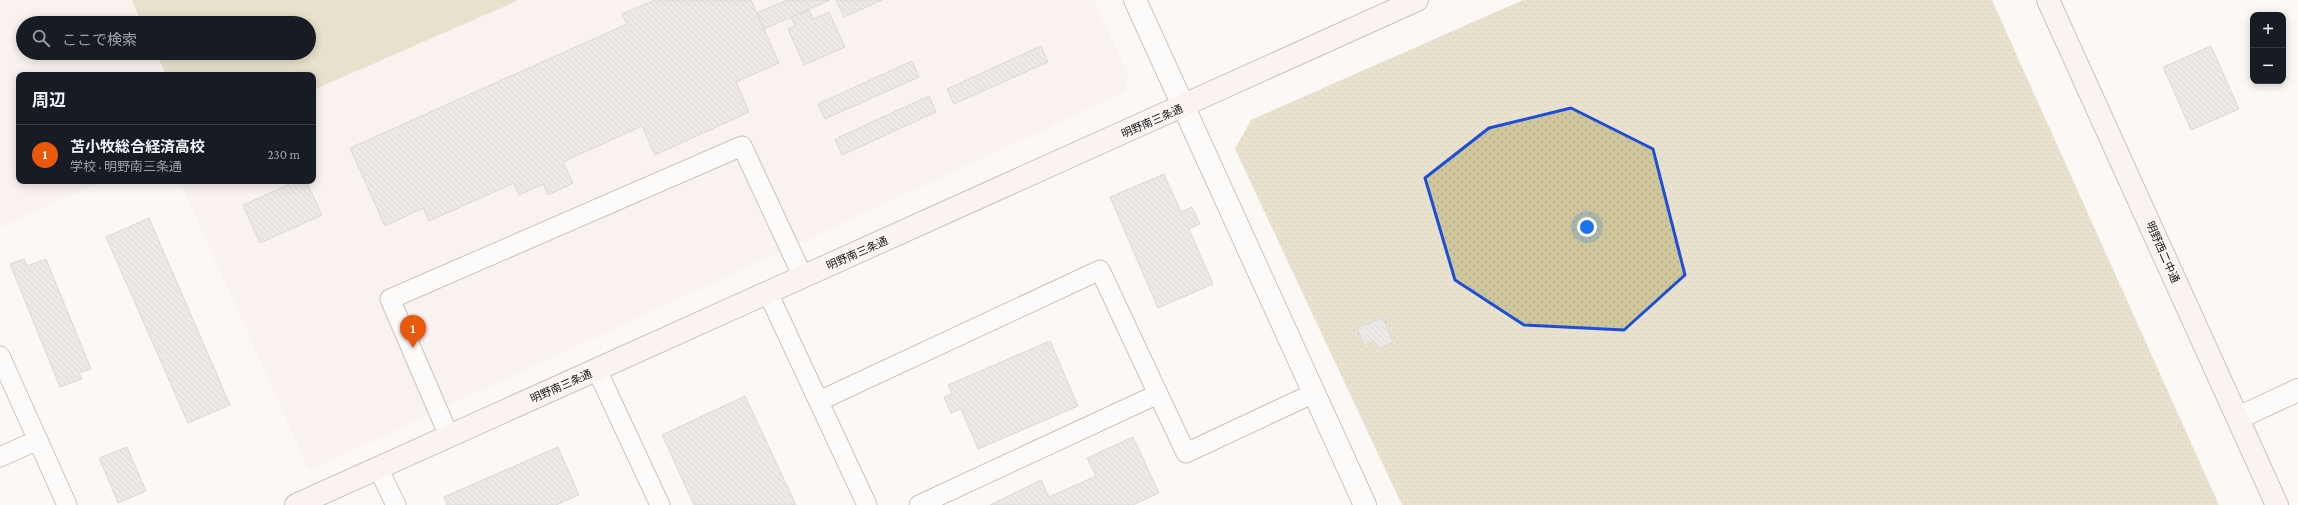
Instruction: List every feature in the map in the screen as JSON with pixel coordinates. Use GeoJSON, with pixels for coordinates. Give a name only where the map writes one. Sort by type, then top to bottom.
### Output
{"type":"FeatureCollection","features":[{"type":"Feature","properties":{"kind":"street"},"geometry":{"type":"LineString","coordinates":[[1135,0],[1365,505]]}},
{"type":"Feature","properties":{"kind":"street","name":"明野南三条通"},"geometry":{"type":"LineString","coordinates":[[296,505],[1183,107],[1417,0]]}},
{"type":"Feature","properties":{"kind":"street","name":"明野西二中通"},"geometry":{"type":"LineString","coordinates":[[2048,0],[2277,505]]}},
{"type":"Feature","properties":{"kind":"street"},"geometry":{"type":"LineString","coordinates":[[2238,418],[2298,390]]}},
{"type":"Feature","properties":{"kind":"lane"},"geometry":{"type":"LineString","coordinates":[[449,436],[390,300],[742,146],[803,277]]}},
{"type":"Feature","properties":{"kind":"lane"},"geometry":{"type":"LineString","coordinates":[[819,401],[1100,270],[1186,453],[1314,393]]}},
{"type":"Feature","properties":{"kind":"lane"},"geometry":{"type":"LineString","coordinates":[[768,293],[868,505]]}},
{"type":"Feature","properties":{"kind":"lane"},"geometry":{"type":"LineString","coordinates":[[2,367],[38,440],[67,505]]}},
{"type":"Feature","properties":{"kind":"lane"},"geometry":{"type":"LineString","coordinates":[[597,370],[660,505]]}},
{"type":"Feature","properties":{"kind":"lane"},"geometry":{"type":"LineString","coordinates":[[919,505],[1158,394]]}},
{"type":"Feature","properties":{"kind":"lane"},"geometry":{"type":"LineString","coordinates":[[0,457],[38,440]]}},
{"type":"Feature","properties":{"kind":"lane"},"geometry":{"type":"LineString","coordinates":[[378,468],[396,505]]}},
{"type":"Feature","properties":{"kind":"highlighted area"},"geometry":{"type":"Polygon","coordinates":[[[1571,108],[1653,149],[1685,275],[1624,330],[1524,325],[1455,280],[1425,178],[1489,128],[1571,108]]]}},
{"type":"Feature","properties":{"kind":"shaded area"},"geometry":{"type":"Polygon","coordinates":[[[0,0],[1094,0],[1129,77],[1123,93],[309,470],[181,184],[316,184],[316,72],[16,72],[16,184],[97,184],[0,227],[0,0]]]}},
{"type":"Feature","properties":{"kind":"shaded area"},"geometry":{"type":"Polygon","coordinates":[[[132,0],[519,0],[316,89],[316,72],[165,72],[159,60],[316,60],[316,16],[139,16],[132,0]]]}},
{"type":"Feature","properties":{"kind":"shaded area"},"geometry":{"type":"Polygon","coordinates":[[[1523,0],[1992,0],[2219,505],[1402,505],[1235,149],[1251,120],[1523,0]]]}},
{"type":"Feature","properties":{"kind":"building"},"geometry":{"type":"Polygon","coordinates":[[[655,0],[751,0],[779,63],[736,82],[749,112],[655,155],[642,126],[563,162],[573,183],[548,195],[543,184],[519,195],[514,183],[429,221],[423,208],[385,226],[350,148],[627,24],[622,14],[655,0]]]}},
{"type":"Feature","properties":{"kind":"building"},"geometry":{"type":"Polygon","coordinates":[[[787,0],[830,0],[764,29],[757,13],[787,0]]]}},
{"type":"Feature","properties":{"kind":"building"},"geometry":{"type":"Polygon","coordinates":[[[836,0],[882,0],[844,17],[836,0]]]}},
{"type":"Feature","properties":{"kind":"building"},"geometry":{"type":"Polygon","coordinates":[[[809,10],[813,19],[829,12],[845,47],[804,65],[788,29],[795,26],[791,17],[809,10]]]}},
{"type":"Feature","properties":{"kind":"building"},"geometry":{"type":"Polygon","coordinates":[[[1041,46],[1048,62],[954,104],[947,89],[1041,46]]]}},
{"type":"Feature","properties":{"kind":"building"},"geometry":{"type":"Polygon","coordinates":[[[2211,46],[2239,109],[2191,130],[2163,67],[2211,46]]]}},
{"type":"Feature","properties":{"kind":"building"},"geometry":{"type":"Polygon","coordinates":[[[912,61],[919,77],[825,119],[818,104],[912,61]]]}},
{"type":"Feature","properties":{"kind":"building"},"geometry":{"type":"Polygon","coordinates":[[[929,96],[936,112],[842,155],[835,139],[929,96]]]}},
{"type":"Feature","properties":{"kind":"building"},"geometry":{"type":"Polygon","coordinates":[[[1164,174],[1181,212],[1192,207],[1200,224],[1189,229],[1213,284],[1158,308],[1110,197],[1164,174]]]}},
{"type":"Feature","properties":{"kind":"building"},"geometry":{"type":"Polygon","coordinates":[[[290,184],[307,184],[322,215],[260,243],[243,205],[290,184]]]}},
{"type":"Feature","properties":{"kind":"building"},"geometry":{"type":"Polygon","coordinates":[[[149,218],[230,405],[188,423],[106,237],[149,218]]]}},
{"type":"Feature","properties":{"kind":"building"},"geometry":{"type":"Polygon","coordinates":[[[24,259],[27,266],[46,259],[91,369],[79,373],[82,379],[60,387],[10,264],[24,259]]]}},
{"type":"Feature","properties":{"kind":"building"},"geometry":{"type":"Polygon","coordinates":[[[1383,318],[1393,342],[1378,349],[1374,341],[1364,345],[1357,328],[1383,318]]]}},
{"type":"Feature","properties":{"kind":"building"},"geometry":{"type":"Polygon","coordinates":[[[1050,341],[1078,406],[978,449],[961,409],[951,413],[944,397],[952,394],[948,385],[1050,341]]]}},
{"type":"Feature","properties":{"kind":"building"},"geometry":{"type":"Polygon","coordinates":[[[745,396],[796,505],[694,505],[662,435],[745,396]]]}},
{"type":"Feature","properties":{"kind":"building"},"geometry":{"type":"Polygon","coordinates":[[[1133,437],[1159,493],[1133,505],[990,505],[1041,480],[1049,497],[1096,476],[1087,458],[1133,437]]]}},
{"type":"Feature","properties":{"kind":"building"},"geometry":{"type":"Polygon","coordinates":[[[127,447],[146,491],[118,503],[99,458],[127,447]]]}},
{"type":"Feature","properties":{"kind":"building"},"geometry":{"type":"Polygon","coordinates":[[[558,447],[579,495],[556,505],[447,505],[444,497],[558,447]]]}},
{"type":"Feature","properties":{"kind":"place","name":"苫小牧総合経済高校"},"geometry":{"type":"Point","coordinates":[413,348]}}]}
